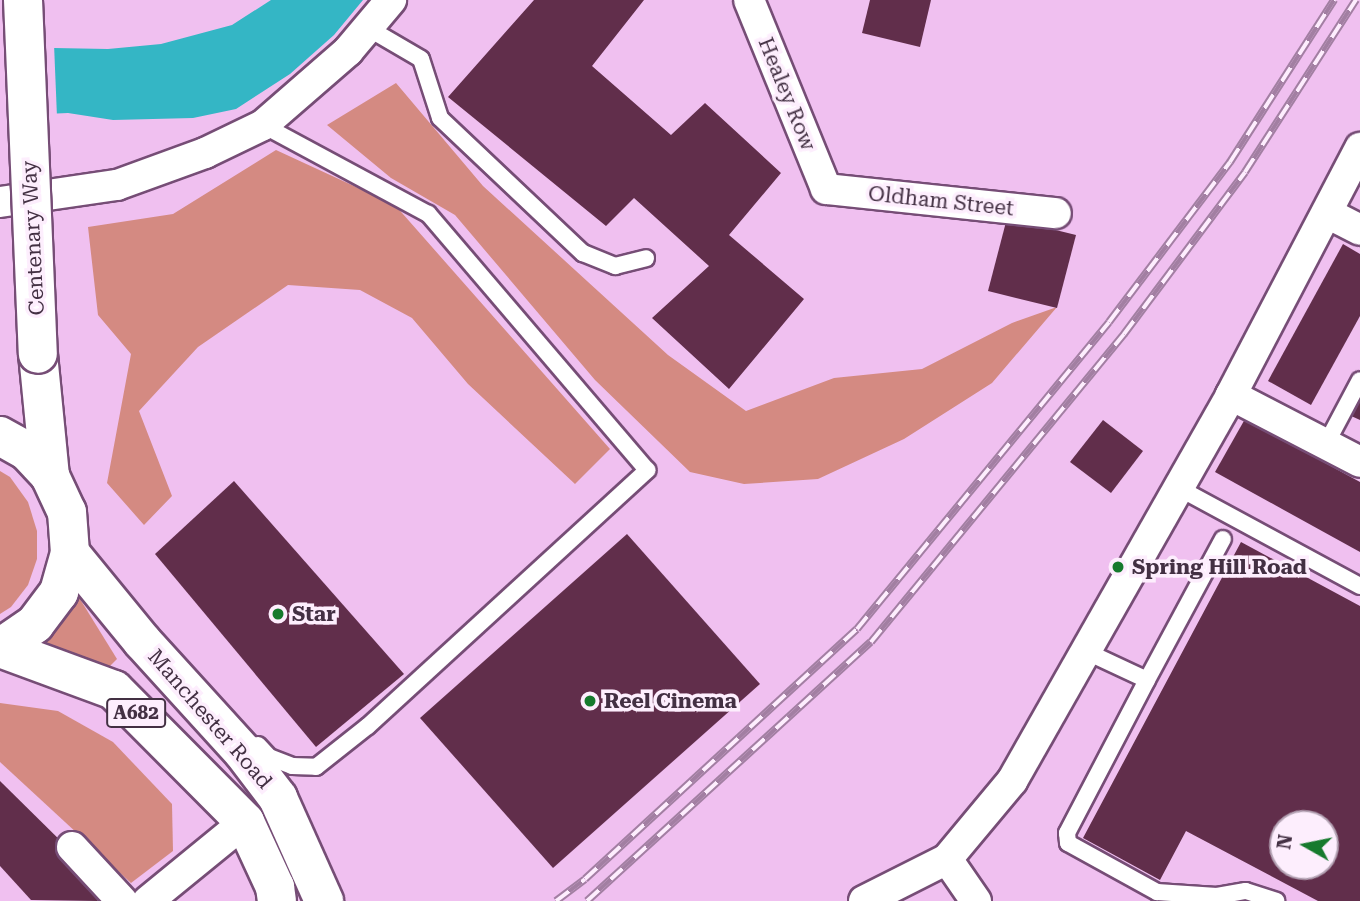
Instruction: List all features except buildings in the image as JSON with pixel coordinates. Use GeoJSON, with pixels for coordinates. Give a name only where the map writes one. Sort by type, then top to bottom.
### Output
{"type":"FeatureCollection","features":[{"type":"Feature","properties":{"kind":"main road","name":"Centenary Way"},"geometry":{"type":"LineString","coordinates":[[23,0],[38,354],[50,476]]}},
{"type":"Feature","properties":{"kind":"main road","name":"Manchester Road"},"geometry":{"type":"LineString","coordinates":[[0,436],[27,451],[50,476],[66,512],[70,553],[59,592],[35,624],[0,648]]}},
{"type":"Feature","properties":{"kind":"main road","name":"Manchester Road"},"geometry":{"type":"LineString","coordinates":[[70,553],[184,674],[278,798],[324,901]]}},
{"type":"Feature","properties":{"kind":"main road","name":"Manchester Road"},"geometry":{"type":"LineString","coordinates":[[0,648],[114,690],[245,822],[275,887],[277,901]]}},
{"type":"Feature","properties":{"kind":"street"},"geometry":{"type":"LineString","coordinates":[[0,202],[117,185],[205,153],[263,125],[339,60],[391,0]]}},
{"type":"Feature","properties":{"kind":"street","name":"Healey Row"},"geometry":{"type":"LineString","coordinates":[[749,0],[826,189]]}},
{"type":"Feature","properties":{"kind":"street"},"geometry":{"type":"LineString","coordinates":[[864,901],[947,859],[1012,781],[1231,395],[1360,148]]}},
{"type":"Feature","properties":{"kind":"street","name":"Oldham Street"},"geometry":{"type":"LineString","coordinates":[[826,189],[1056,213]]}},
{"type":"Feature","properties":{"kind":"street"},"geometry":{"type":"LineString","coordinates":[[1327,213],[1360,230]]}},
{"type":"Feature","properties":{"kind":"street"},"geometry":{"type":"LineString","coordinates":[[1231,395],[1360,462]]}},
{"type":"Feature","properties":{"kind":"street"},"geometry":{"type":"LineString","coordinates":[[148,901],[245,822]]}},
{"type":"Feature","properties":{"kind":"street"},"geometry":{"type":"LineString","coordinates":[[72,847],[122,901]]}},
{"type":"Feature","properties":{"kind":"street"},"geometry":{"type":"LineString","coordinates":[[947,859],[976,901]]}},
{"type":"Feature","properties":{"kind":"lane"},"geometry":{"type":"LineString","coordinates":[[368,28],[421,59],[440,118],[583,253],[615,266],[646,258]]}},
{"type":"Feature","properties":{"kind":"lane"},"geometry":{"type":"LineString","coordinates":[[226,708],[269,757],[292,766],[316,767],[368,726],[647,470],[428,214],[263,125]]}},
{"type":"Feature","properties":{"kind":"lane"},"geometry":{"type":"LineString","coordinates":[[1326,444],[1360,380]]}},
{"type":"Feature","properties":{"kind":"lane"},"geometry":{"type":"LineString","coordinates":[[1177,487],[1360,586]]}},
{"type":"Feature","properties":{"kind":"lane"},"geometry":{"type":"LineString","coordinates":[[1223,539],[1067,833],[1068,843],[1157,892],[1217,896],[1246,891],[1276,901]]}},
{"type":"Feature","properties":{"kind":"lane"},"geometry":{"type":"LineString","coordinates":[[1085,651],[1147,680]]}},
{"type":"Feature","properties":{"kind":"shaded area"},"geometry":{"type":"Polygon","coordinates":[[[271,0],[363,0],[334,35],[290,74],[236,109],[193,118],[113,120],[68,113],[0,116],[0,47],[108,49],[161,44],[232,25],[271,0]]]}},
{"type":"Feature","properties":{"kind":"shaded area"},"geometry":{"type":"Polygon","coordinates":[[[396,83],[483,186],[668,355],[746,411],[834,378],[922,369],[1012,323],[1057,307],[992,383],[904,439],[818,479],[744,484],[690,472],[595,380],[455,215],[391,178],[327,125],[396,83]]]}},
{"type":"Feature","properties":{"kind":"shaded area"},"geometry":{"type":"Polygon","coordinates":[[[276,150],[395,205],[610,449],[575,484],[468,384],[412,318],[360,290],[288,285],[198,347],[139,411],[172,496],[144,525],[107,483],[131,354],[98,315],[88,227],[173,214],[276,150]]]}},
{"type":"Feature","properties":{"kind":"shaded area"},"geometry":{"type":"Polygon","coordinates":[[[0,471],[10,477],[28,502],[37,531],[37,559],[28,585],[11,607],[0,614],[0,471]]]}},
{"type":"Feature","properties":{"kind":"shaded area"},"geometry":{"type":"Polygon","coordinates":[[[75,591],[117,659],[108,668],[35,647],[75,591]]]}},
{"type":"Feature","properties":{"kind":"shaded area"},"geometry":{"type":"Polygon","coordinates":[[[0,703],[58,711],[113,742],[172,804],[173,851],[131,883],[0,762],[0,703]]]}},
{"type":"Feature","properties":{"kind":"pier"},"geometry":{"type":"Polygon","coordinates":[[[0,43],[54,44],[57,117],[0,119],[0,43]]]}},
{"type":"Feature","properties":{"kind":"railway"},"geometry":{"type":"LineString","coordinates":[[556,901],[585,879],[857,629],[1109,322],[1230,162],[1334,0]]}},
{"type":"Feature","properties":{"kind":"railway"},"geometry":{"type":"LineString","coordinates":[[587,901],[871,642],[1124,334],[1245,172],[1356,0]]}},
{"type":"Feature","properties":{"kind":"place","name":"Spring Hill Road"},"geometry":{"type":"Point","coordinates":[1118,567]}},
{"type":"Feature","properties":{"kind":"place","name":"Star"},"geometry":{"type":"Point","coordinates":[278,614]}},
{"type":"Feature","properties":{"kind":"place","name":"Reel Cinema"},"geometry":{"type":"Point","coordinates":[590,701]}}]}
